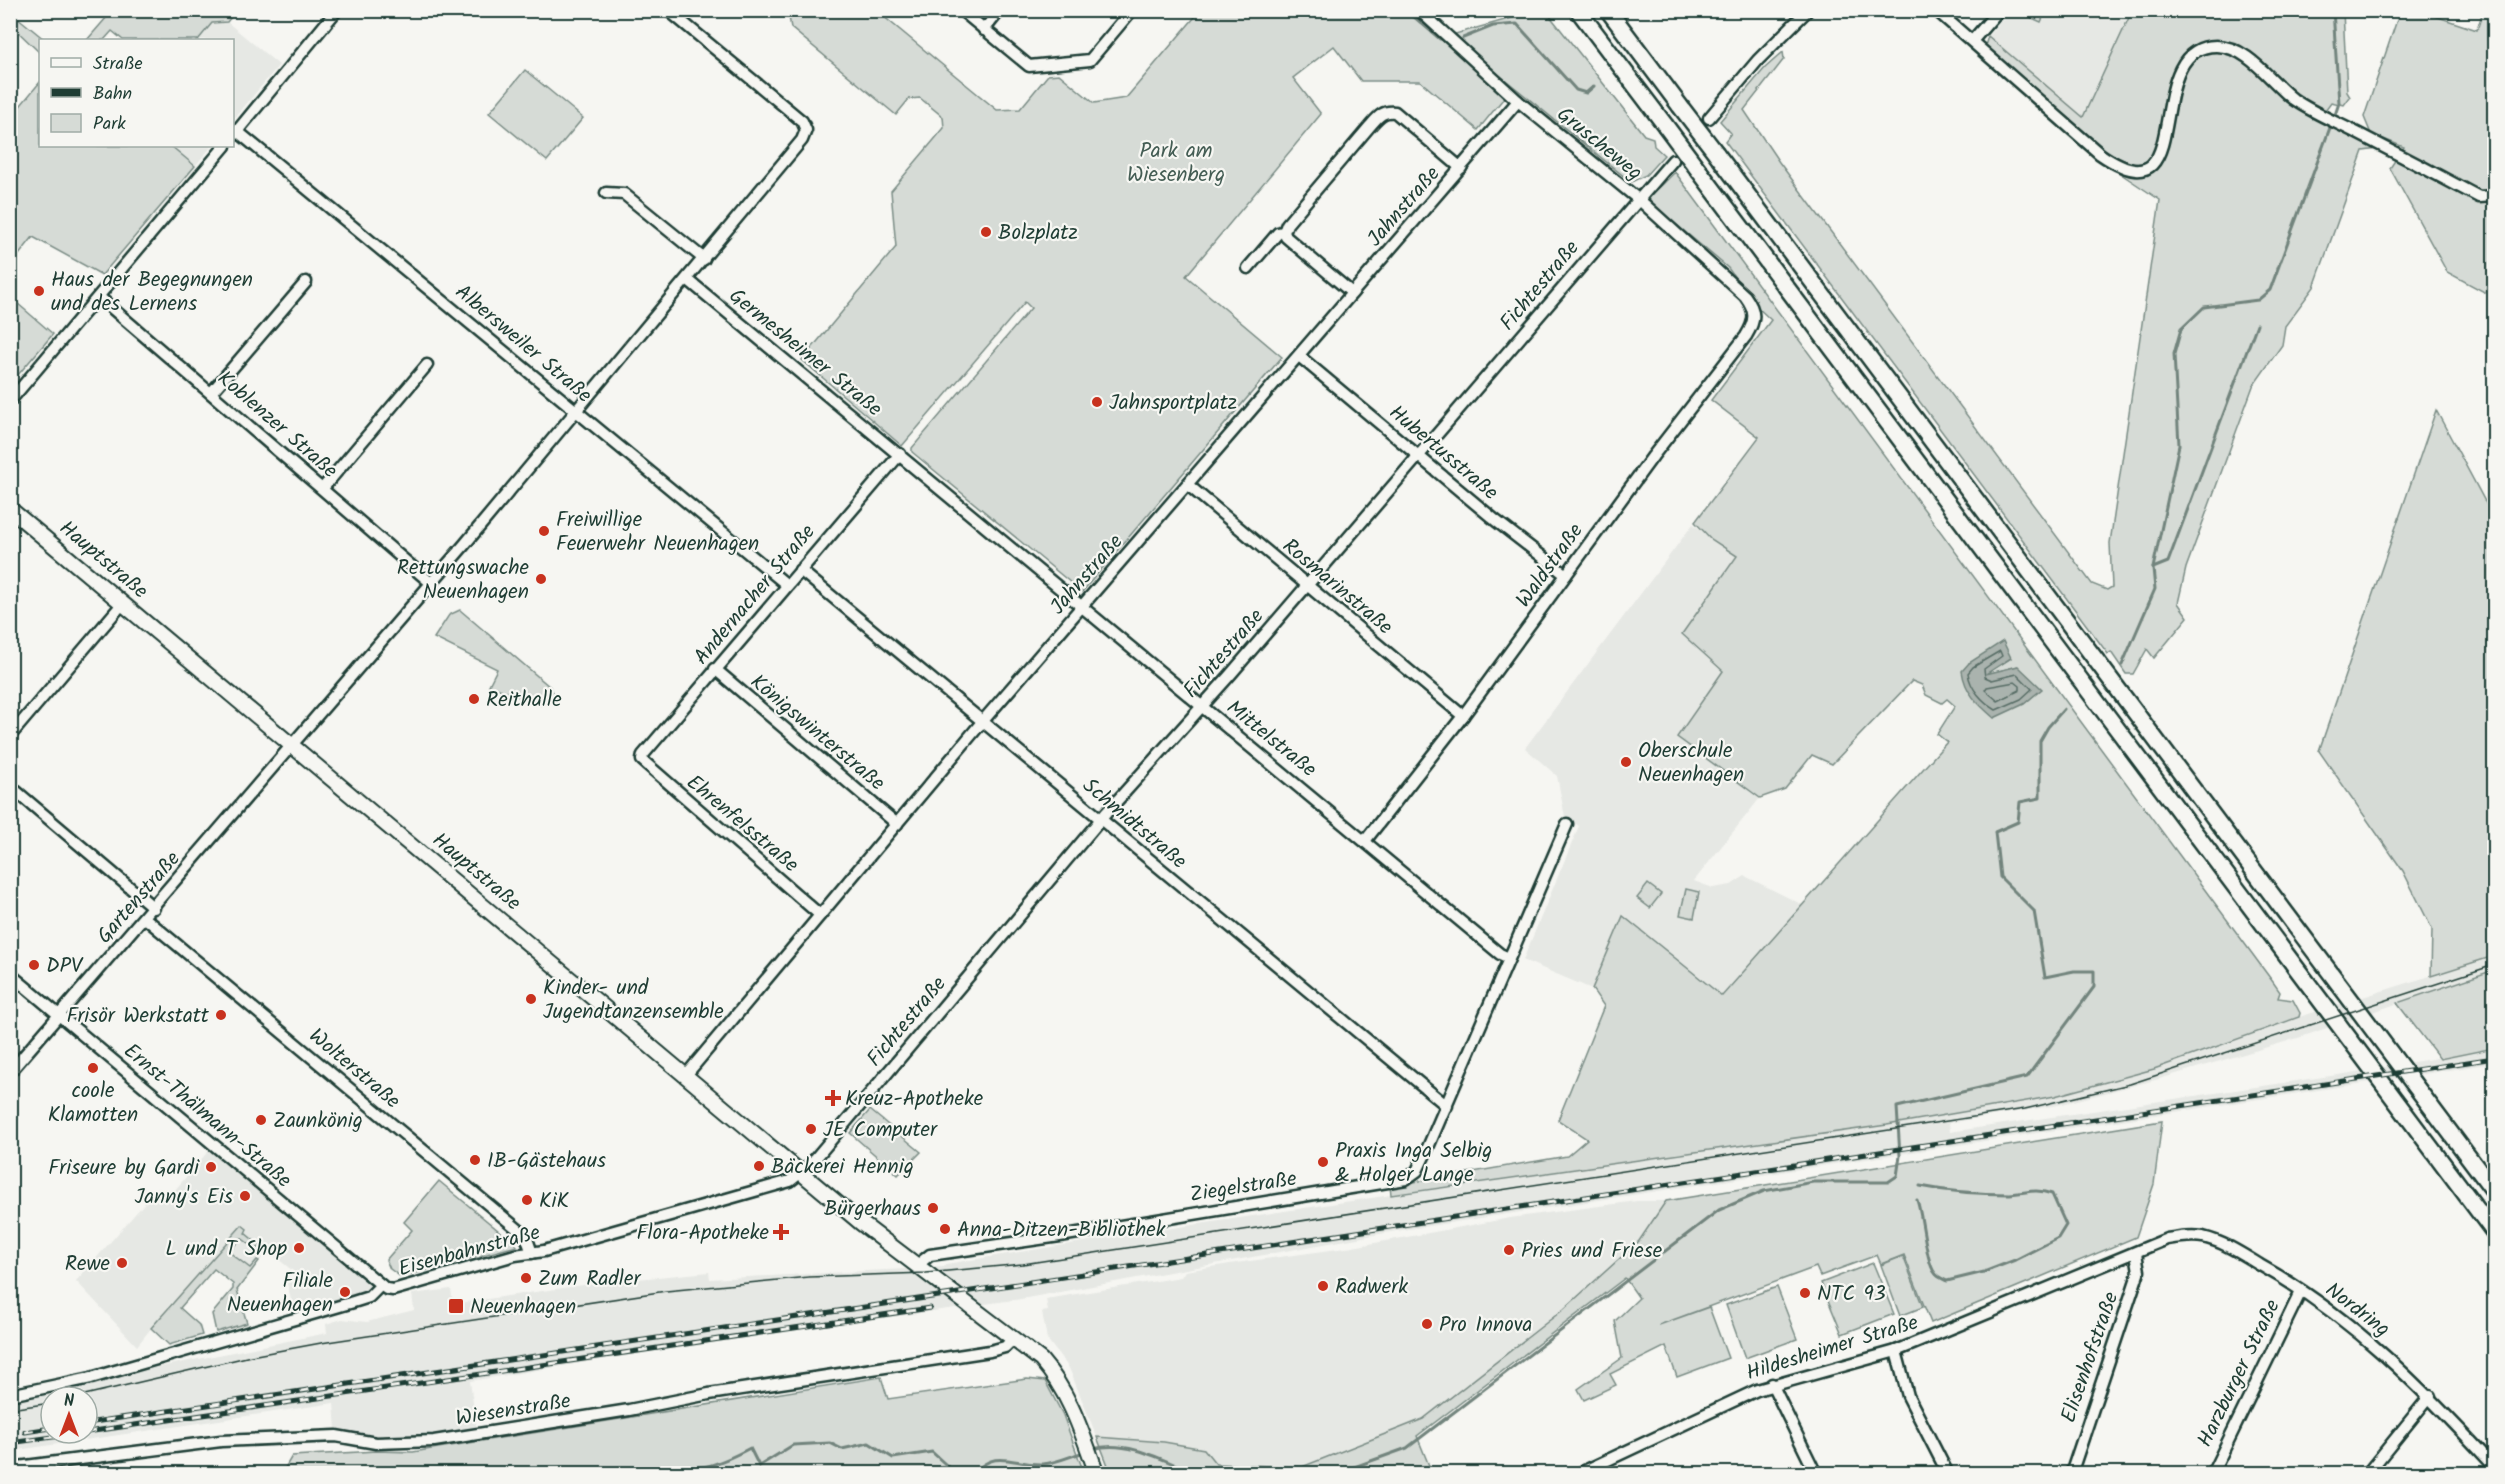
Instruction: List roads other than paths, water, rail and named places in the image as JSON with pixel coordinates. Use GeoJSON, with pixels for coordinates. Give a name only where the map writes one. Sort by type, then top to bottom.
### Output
{"type":"FeatureCollection","features":[{"type":"Feature","properties":{"kind":"highway"},"geometry":{"type":"LineString","coordinates":[[1578,10],[2494,1232]]}},
{"type":"Feature","properties":{"kind":"highway"},"geometry":{"type":"LineString","coordinates":[[1608,10],[2494,1191]]}},
{"type":"Feature","properties":{"kind":"main road","name":"Hauptstraße"},"geometry":{"type":"LineString","coordinates":[[10,509],[802,1173],[916,1266],[1041,1360],[1059,1380],[1095,1467]]}},
{"type":"Feature","properties":{"kind":"street"},"geometry":{"type":"LineString","coordinates":[[235,134],[337,10]]}},
{"type":"Feature","properties":{"kind":"street","name":"Gartenstraße"},"geometry":{"type":"LineString","coordinates":[[10,1072],[146,918],[431,583],[704,260],[802,140],[806,130],[802,121],[668,10]]}},
{"type":"Feature","properties":{"kind":"street"},"geometry":{"type":"LineString","coordinates":[[961,10],[1029,66],[1090,60],[1132,10]]}},
{"type":"Feature","properties":{"kind":"street"},"geometry":{"type":"LineString","coordinates":[[984,30],[1000,10]]}},
{"type":"Feature","properties":{"kind":"street","name":"Gruscheweg"},"geometry":{"type":"LineString","coordinates":[[1419,10],[1518,101],[1639,200],[1746,296],[1754,308]]}},
{"type":"Feature","properties":{"kind":"street"},"geometry":{"type":"LineString","coordinates":[[1709,118],[1758,60],[1808,10]]}},
{"type":"Feature","properties":{"kind":"street"},"geometry":{"type":"LineString","coordinates":[[1936,10],[1973,40],[2100,154],[2132,171],[2150,168],[2162,152],[2170,97],[2177,77],[2184,63],[2194,53],[2208,46],[2231,48],[2241,53],[2293,98],[2324,117],[2479,196],[2494,196]]}},
{"type":"Feature","properties":{"kind":"street"},"geometry":{"type":"LineString","coordinates":[[1973,40],[1999,10]]}},
{"type":"Feature","properties":{"kind":"street","name":"Jahnstraße"},"geometry":{"type":"LineString","coordinates":[[686,1075],[982,722],[1084,607],[1518,101]]}},
{"type":"Feature","properties":{"kind":"street"},"geometry":{"type":"LineString","coordinates":[[1352,293],[1286,237],[1284,231],[1287,224],[1370,126],[1387,111],[1395,112],[1461,168]]}},
{"type":"Feature","properties":{"kind":"street","name":"Albersweiler Straße"},"geometry":{"type":"LineString","coordinates":[[235,134],[577,411],[787,585]]}},
{"type":"Feature","properties":{"kind":"street"},"geometry":{"type":"LineString","coordinates":[[10,401],[224,147]]}},
{"type":"Feature","properties":{"kind":"street","name":"Fichtestraße"},"geometry":{"type":"LineString","coordinates":[[802,1173],[1100,820],[1419,457],[1673,160]]}},
{"type":"Feature","properties":{"kind":"street"},"geometry":{"type":"LineString","coordinates":[[606,193],[624,194],[704,260]]}},
{"type":"Feature","properties":{"kind":"street"},"geometry":{"type":"LineString","coordinates":[[1248,268],[1278,233],[1284,231]]}},
{"type":"Feature","properties":{"kind":"street","name":"Germesheimer Straße"},"geometry":{"type":"LineString","coordinates":[[687,279],[900,454]]}},
{"type":"Feature","properties":{"kind":"street"},"geometry":{"type":"LineString","coordinates":[[211,393],[306,282]]}},
{"type":"Feature","properties":{"kind":"street","name":"Koblenzer Straße"},"geometry":{"type":"LineString","coordinates":[[99,297],[431,583]]}},
{"type":"Feature","properties":{"kind":"street","name":"Waldstraße"},"geometry":{"type":"LineString","coordinates":[[1365,841],[1463,716],[1746,336],[1753,325],[1754,308]]}},
{"type":"Feature","properties":{"kind":"street","name":"Hubertusstraße"},"geometry":{"type":"LineString","coordinates":[[1299,356],[1419,457],[1566,575]]}},
{"type":"Feature","properties":{"kind":"street"},"geometry":{"type":"LineString","coordinates":[[323,488],[427,365]]}},
{"type":"Feature","properties":{"kind":"street","name":"Andernacher Straße"},"geometry":{"type":"LineString","coordinates":[[642,760],[643,754],[900,454]]}},
{"type":"Feature","properties":{"kind":"street","name":"Mittelstraße"},"geometry":{"type":"LineString","coordinates":[[900,454],[1509,958]]}},
{"type":"Feature","properties":{"kind":"street","name":"Rosmarinstraße"},"geometry":{"type":"LineString","coordinates":[[1188,485],[1463,716]]}},
{"type":"Feature","properties":{"kind":"street","name":"Schmidtstraße"},"geometry":{"type":"LineString","coordinates":[[800,570],[1447,1106]]}},
{"type":"Feature","properties":{"kind":"street"},"geometry":{"type":"LineString","coordinates":[[10,736],[123,603]]}},
{"type":"Feature","properties":{"kind":"street","name":"Königswinterstraße"},"geometry":{"type":"LineString","coordinates":[[716,669],[897,824]]}},
{"type":"Feature","properties":{"kind":"street","name":"Ehrenfelsstraße"},"geometry":{"type":"LineString","coordinates":[[642,760],[820,915]]}},
{"type":"Feature","properties":{"kind":"street"},"geometry":{"type":"LineString","coordinates":[[10,786],[154,908]]}},
{"type":"Feature","properties":{"kind":"street","name":"Ziegelstraße"},"geometry":{"type":"LineString","coordinates":[[916,1266],[930,1255],[1406,1179],[1418,1171],[1567,824]]}},
{"type":"Feature","properties":{"kind":"street","name":"Wolterstraße"},"geometry":{"type":"LineString","coordinates":[[146,918],[526,1236],[532,1253]]}},
{"type":"Feature","properties":{"kind":"street","name":"Ernst-Thälmann-Straße"},"geometry":{"type":"LineString","coordinates":[[10,974],[381,1285]]}},
{"type":"Feature","properties":{"kind":"street","name":"Eisenbahnstraße"},"geometry":{"type":"LineString","coordinates":[[10,1395],[91,1378],[350,1303],[369,1297],[381,1285],[393,1290],[790,1181],[802,1173]]}},
{"type":"Feature","properties":{"kind":"street","name":"Nordring"},"geometry":{"type":"LineString","coordinates":[[2167,1239],[2183,1236],[2213,1240],[2276,1274],[2301,1291],[2375,1346],[2430,1396],[2494,1466]]}},
{"type":"Feature","properties":{"kind":"street","name":"Hildesheimer Straße"},"geometry":{"type":"LineString","coordinates":[[1578,1473],[1734,1399],[1772,1384],[1896,1351],[2167,1239]]}},
{"type":"Feature","properties":{"kind":"street","name":"Elisenhofstraße"},"geometry":{"type":"LineString","coordinates":[[2071,1473],[2139,1272],[2136,1253]]}},
{"type":"Feature","properties":{"kind":"street","name":"Harzburger Straße"},"geometry":{"type":"LineString","coordinates":[[2212,1473],[2301,1291]]}},
{"type":"Feature","properties":{"kind":"street","name":"Wiesenstraße"},"geometry":{"type":"LineString","coordinates":[[10,1468],[167,1446],[221,1441],[336,1436],[376,1443],[434,1441],[629,1410],[710,1394],[990,1351],[1005,1347],[1014,1338]]}},
{"type":"Feature","properties":{"kind":"street"},"geometry":{"type":"LineString","coordinates":[[1896,1351],[1908,1396],[1948,1473]]}},
{"type":"Feature","properties":{"kind":"street"},"geometry":{"type":"LineString","coordinates":[[1772,1384],[1816,1473]]}},
{"type":"Feature","properties":{"kind":"street"},"geometry":{"type":"LineString","coordinates":[[2367,1473],[2430,1396]]}},
{"type":"Feature","properties":{"kind":"water"},"geometry":{"type":"Polygon","coordinates":[[[2003,641],[2011,658],[1986,674],[2018,666],[2042,689],[2024,704],[1994,718],[1969,692],[1962,671],[1969,663],[2003,641]]]}},
{"type":"Feature","properties":{"kind":"waterway"},"geometry":{"type":"LineString","coordinates":[[1406,10],[1440,39],[1445,39]]}},
{"type":"Feature","properties":{"kind":"waterway"},"geometry":{"type":"LineString","coordinates":[[2333,10],[2339,103],[2334,118]]}},
{"type":"Feature","properties":{"kind":"waterway"},"geometry":{"type":"LineString","coordinates":[[1463,38],[1493,26],[1517,24],[1576,90],[1586,93],[1594,86]]}},
{"type":"Feature","properties":{"kind":"waterway"},"geometry":{"type":"LineString","coordinates":[[2122,665],[2155,589],[2153,568],[2179,445],[2174,354],[2181,329],[2204,307],[2258,300],[2270,290],[2331,125]]}},
{"type":"Feature","properties":{"kind":"waterway"},"geometry":{"type":"LineString","coordinates":[[2153,568],[2168,562],[2257,324]]}},
{"type":"Feature","properties":{"kind":"waterway"},"geometry":{"type":"LineString","coordinates":[[1335,1474],[1407,1448],[1719,1210],[1764,1191],[1813,1182],[1888,1182],[1897,1176],[1900,1156],[1897,1107],[2027,1077],[2094,987],[2094,971],[2074,971],[2045,977],[2034,911],[2000,877],[1995,832],[2018,822],[2020,802],[2040,798],[2040,741],[2048,727],[2064,709]]}},
{"type":"Feature","properties":{"kind":"waterway"},"geometry":{"type":"LineString","coordinates":[[1917,1200],[1932,1268],[1937,1276],[1947,1281],[1984,1272],[2015,1260],[2058,1238],[2066,1225],[2052,1194],[2045,1192],[1976,1193],[1920,1186]]}},
{"type":"Feature","properties":{"kind":"waterway"},"geometry":{"type":"LineString","coordinates":[[651,1474],[660,1467],[685,1469],[706,1466],[750,1448],[759,1466],[793,1445],[830,1443],[842,1449],[869,1443],[893,1458],[932,1452],[956,1474]]}},
{"type":"Feature","properties":{"kind":"waterway"},"geometry":{"type":"LineString","coordinates":[[1093,1449],[1106,1447],[1132,1449],[1197,1474]]}},
{"type":"Feature","properties":{"kind":"waterway"},"geometry":{"type":"LineString","coordinates":[[974,1474],[982,1466],[998,1459],[1043,1464],[1084,1452]]}},
{"type":"Feature","properties":{"kind":"tunnel"},"geometry":{"type":"LineString","coordinates":[[1673,160],[1709,118]]}},
{"type":"Feature","properties":{"kind":"tram line"},"geometry":{"type":"LineString","coordinates":[[99,1392],[251,1356],[321,1343],[666,1291],[809,1277],[926,1273],[1023,1264],[2025,1109],[2130,1084],[2494,965]]}},
{"type":"Feature","properties":{"kind":"tram line"},"geometry":{"type":"LineString","coordinates":[[10,1409],[39,1405]]}},
{"type":"Feature","properties":{"kind":"railway"},"geometry":{"type":"LineString","coordinates":[[99,1421],[952,1294],[2494,1058]]}},
{"type":"Feature","properties":{"kind":"railway"},"geometry":{"type":"LineString","coordinates":[[99,1430],[930,1308]]}},
{"type":"Feature","properties":{"kind":"railway"},"geometry":{"type":"LineString","coordinates":[[25,1432],[39,1430]]}},
{"type":"Feature","properties":{"kind":"railway"},"geometry":{"type":"LineString","coordinates":[[10,1443],[39,1439]]}},
{"type":"Feature","properties":{"kind":"place","name":"Bolzplatz"},"geometry":{"type":"Point","coordinates":[986,232]}},
{"type":"Feature","properties":{"kind":"place","name":"Haus der Begegnungen und des Lernens"},"geometry":{"type":"Point","coordinates":[39,291]}},
{"type":"Feature","properties":{"kind":"place","name":"Jahnsportplatz"},"geometry":{"type":"Point","coordinates":[1097,402]}},
{"type":"Feature","properties":{"kind":"place","name":"Freiwillige Feuerwehr Neuenhagen"},"geometry":{"type":"Point","coordinates":[544,531]}},
{"type":"Feature","properties":{"kind":"place","name":"Rettungswache Neuenhagen"},"geometry":{"type":"Point","coordinates":[541,579]}},
{"type":"Feature","properties":{"kind":"place","name":"Reithalle"},"geometry":{"type":"Point","coordinates":[474,699]}},
{"type":"Feature","properties":{"kind":"place","name":"Oberschule Neuenhagen"},"geometry":{"type":"Point","coordinates":[1626,762]}},
{"type":"Feature","properties":{"kind":"place","name":"DPV"},"geometry":{"type":"Point","coordinates":[34,965]}},
{"type":"Feature","properties":{"kind":"place","name":"Kinder- und Jugendtanzensemble"},"geometry":{"type":"Point","coordinates":[531,999]}},
{"type":"Feature","properties":{"kind":"place","name":"Frisör Werkstatt"},"geometry":{"type":"Point","coordinates":[221,1015]}},
{"type":"Feature","properties":{"kind":"place","name":"coole Klamotten"},"geometry":{"type":"Point","coordinates":[93,1068]}},
{"type":"Feature","properties":{"kind":"place","name":"Kreuz-Apotheke"},"geometry":{"type":"Point","coordinates":[833,1098]}},
{"type":"Feature","properties":{"kind":"place","name":"Zaunkönig"},"geometry":{"type":"Point","coordinates":[261,1120]}},
{"type":"Feature","properties":{"kind":"place","name":"JE Computer"},"geometry":{"type":"Point","coordinates":[811,1129]}},
{"type":"Feature","properties":{"kind":"place","name":"IB-Gästehaus"},"geometry":{"type":"Point","coordinates":[475,1160]}},
{"type":"Feature","properties":{"kind":"place","name":"Praxis Inga Selbig & Holger Lange"},"geometry":{"type":"Point","coordinates":[1323,1162]}},
{"type":"Feature","properties":{"kind":"place","name":"Bäckerei Hennig"},"geometry":{"type":"Point","coordinates":[759,1166]}},
{"type":"Feature","properties":{"kind":"place","name":"Friseure by Gardi"},"geometry":{"type":"Point","coordinates":[211,1167]}},
{"type":"Feature","properties":{"kind":"place","name":"Janny's Eis"},"geometry":{"type":"Point","coordinates":[245,1196]}},
{"type":"Feature","properties":{"kind":"place","name":"KiK"},"geometry":{"type":"Point","coordinates":[527,1200]}},
{"type":"Feature","properties":{"kind":"place","name":"Bürgerhaus"},"geometry":{"type":"Point","coordinates":[933,1208]}},
{"type":"Feature","properties":{"kind":"place","name":"Anna-Ditzen-Bibliothek"},"geometry":{"type":"Point","coordinates":[945,1229]}},
{"type":"Feature","properties":{"kind":"place","name":"Flora-Apotheke"},"geometry":{"type":"Point","coordinates":[781,1232]}},
{"type":"Feature","properties":{"kind":"place","name":"L und T Shop"},"geometry":{"type":"Point","coordinates":[299,1248]}},
{"type":"Feature","properties":{"kind":"place","name":"Pries und Friese"},"geometry":{"type":"Point","coordinates":[1509,1250]}},
{"type":"Feature","properties":{"kind":"place","name":"Rewe"},"geometry":{"type":"Point","coordinates":[122,1263]}},
{"type":"Feature","properties":{"kind":"place","name":"Zum Radler"},"geometry":{"type":"Point","coordinates":[526,1278]}},
{"type":"Feature","properties":{"kind":"place","name":"Radwerk"},"geometry":{"type":"Point","coordinates":[1323,1286]}},
{"type":"Feature","properties":{"kind":"place","name":"Filiale Neuenhagen"},"geometry":{"type":"Point","coordinates":[345,1292]}},
{"type":"Feature","properties":{"kind":"place","name":"NTC 93"},"geometry":{"type":"Point","coordinates":[1805,1293]}},
{"type":"Feature","properties":{"kind":"place","name":"Neuenhagen"},"geometry":{"type":"Point","coordinates":[456,1306]}},
{"type":"Feature","properties":{"kind":"place","name":"Pro Innova"},"geometry":{"type":"Point","coordinates":[1427,1324]}},
{"type":"Feature","properties":{"kind":"park label","name":"Park am Wiesenberg"},"geometry":{"type":"Point","coordinates":[1176,162]}}]}
